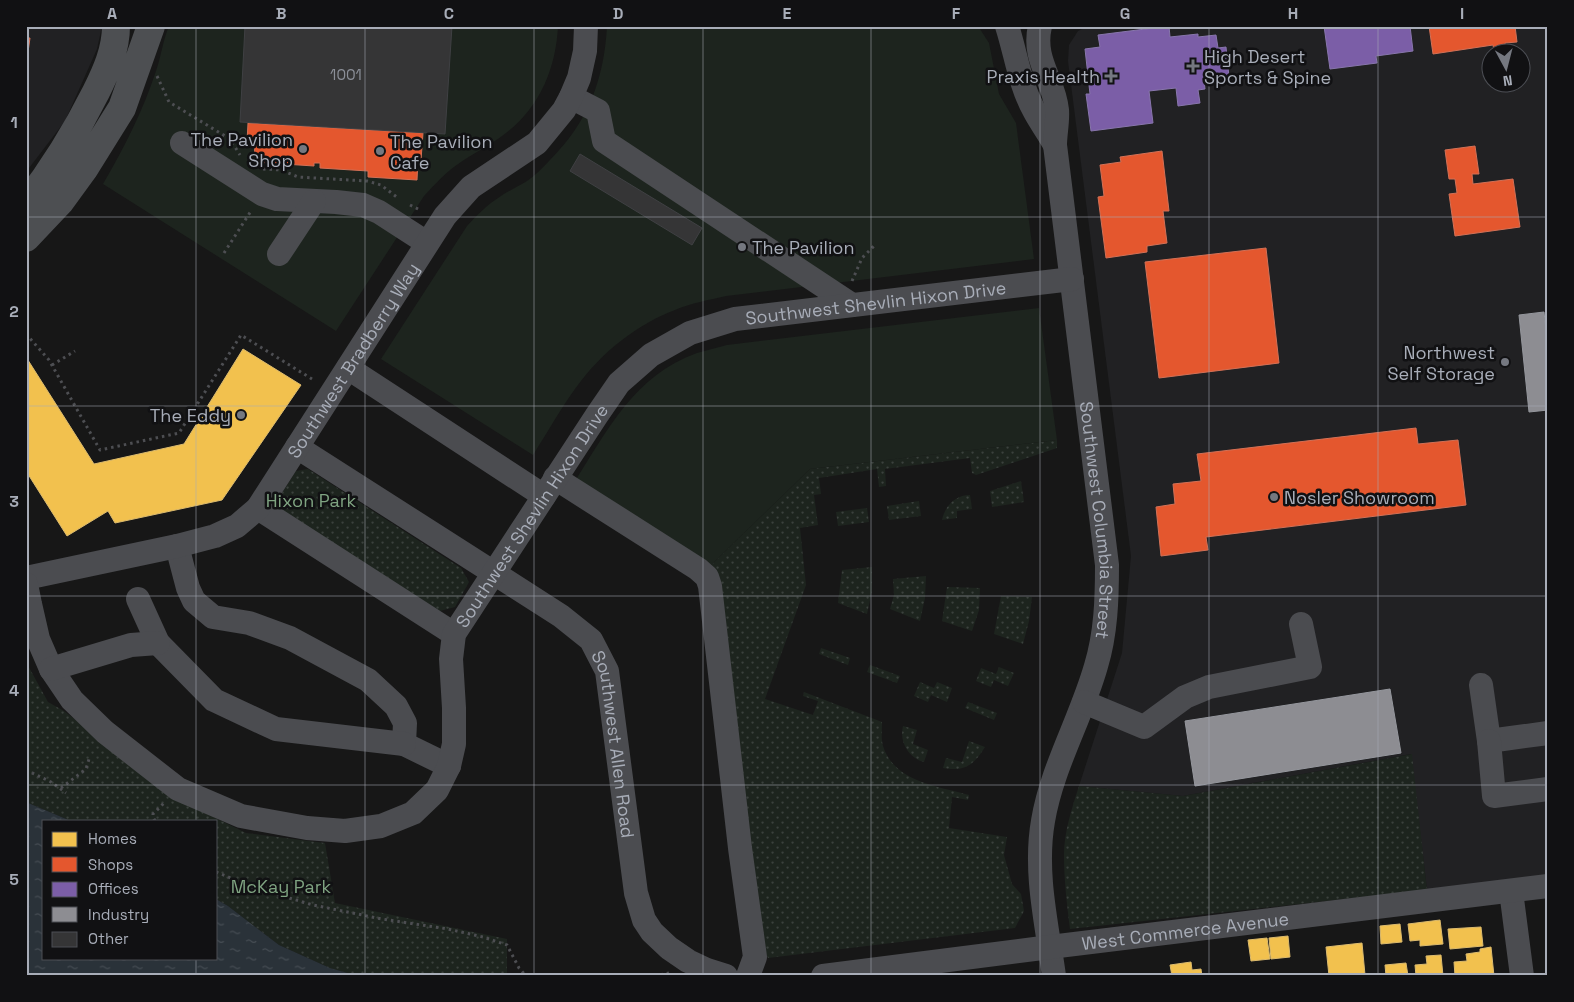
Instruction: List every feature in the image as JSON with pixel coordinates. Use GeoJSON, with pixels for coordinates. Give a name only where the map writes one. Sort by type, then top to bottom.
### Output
{"type":"FeatureCollection","features":[{"type":"Feature","properties":{"kind":"main road"},"geometry":{"type":"LineString","coordinates":[[26,204],[49,174],[82,120],[112,54],[116,26]]}},
{"type":"Feature","properties":{"kind":"main road"},"geometry":{"type":"LineString","coordinates":[[26,238],[60,202],[84,170],[122,108],[151,26]]}},
{"type":"Feature","properties":{"kind":"street","name":"Southwest Bradberry Way"},"geometry":{"type":"LineString","coordinates":[[26,578],[177,546],[215,536],[237,526],[258,508],[445,216],[471,186],[537,143],[564,110],[579,78],[585,50],[586,26]]}},
{"type":"Feature","properties":{"kind":"street","name":"Southwest Columbia Street"},"geometry":{"type":"LineString","coordinates":[[1007,26],[1034,111],[1055,145]]}},
{"type":"Feature","properties":{"kind":"street","name":"Southwest Columbia Street"},"geometry":{"type":"LineString","coordinates":[[1040,26],[1038,46],[1040,57],[1057,110],[1055,145],[1107,564],[1108,600],[1104,635],[1097,666],[1049,791],[1042,822],[1041,881],[1054,976]]}},
{"type":"Feature","properties":{"kind":"street"},"geometry":{"type":"LineString","coordinates":[[571,97],[598,111],[604,141],[852,294]]}},
{"type":"Feature","properties":{"kind":"street"},"geometry":{"type":"LineString","coordinates":[[182,143],[262,194],[277,199],[314,200],[363,205],[378,212],[427,243]]}},
{"type":"Feature","properties":{"kind":"street"},"geometry":{"type":"LineString","coordinates":[[279,254],[314,200]]}},
{"type":"Feature","properties":{"kind":"street","name":"Southwest Shevlin Hixon Drive"},"geometry":{"type":"LineString","coordinates":[[26,584],[38,639],[51,669],[72,700],[105,732],[178,789],[241,816],[307,828],[345,831],[381,826],[413,813],[437,790],[449,766],[454,744],[451,660],[454,634],[619,383],[651,355],[690,333],[735,319],[852,294],[1072,279]]}},
{"type":"Feature","properties":{"kind":"street"},"geometry":{"type":"LineString","coordinates":[[348,368],[549,487],[690,563],[707,577],[710,586],[740,848],[755,957],[748,976]]}},
{"type":"Feature","properties":{"kind":"street","name":"Southwest Allen Road"},"geometry":{"type":"LineString","coordinates":[[297,447],[561,616],[591,640],[606,671],[636,893],[644,920],[652,932],[676,953],[707,970],[726,976]]}},
{"type":"Feature","properties":{"kind":"street"},"geometry":{"type":"LineString","coordinates":[[258,508],[454,634]]}},
{"type":"Feature","properties":{"kind":"street"},"geometry":{"type":"LineString","coordinates":[[177,546],[188,588],[194,601],[213,617],[249,623],[290,638],[368,680],[396,706],[405,723],[404,744]]}},
{"type":"Feature","properties":{"kind":"street"},"geometry":{"type":"LineString","coordinates":[[138,600],[158,642],[214,700],[276,729],[404,744],[449,766]]}},
{"type":"Feature","properties":{"kind":"street"},"geometry":{"type":"LineString","coordinates":[[1084,702],[1144,727],[1184,697],[1209,687],[1310,667],[1301,624]]}},
{"type":"Feature","properties":{"kind":"street"},"geometry":{"type":"LineString","coordinates":[[51,669],[131,645],[158,642]]}},
{"type":"Feature","properties":{"kind":"street"},"geometry":{"type":"LineString","coordinates":[[1481,686],[1494,796],[1548,789]]}},
{"type":"Feature","properties":{"kind":"street"},"geometry":{"type":"LineString","coordinates":[[1489,741],[1548,733]]}},
{"type":"Feature","properties":{"kind":"street","name":"West Commerce Avenue"},"geometry":{"type":"LineString","coordinates":[[823,976],[1548,886]]}},
{"type":"Feature","properties":{"kind":"street"},"geometry":{"type":"LineString","coordinates":[[1511,892],[1522,976]]}},
{"type":"Feature","properties":{"kind":"path"},"geometry":{"type":"LineString","coordinates":[[149,73],[157,76],[169,102],[230,139]]}},
{"type":"Feature","properties":{"kind":"path"},"geometry":{"type":"LineString","coordinates":[[852,294],[862,258],[876,244]]}},
{"type":"Feature","properties":{"kind":"path"},"geometry":{"type":"LineString","coordinates":[[26,334],[52,366],[100,450],[179,433],[241,335],[312,379]]}},
{"type":"Feature","properties":{"kind":"path"},"geometry":{"type":"LineString","coordinates":[[52,366],[75,351]]}},
{"type":"Feature","properties":{"kind":"path"},"geometry":{"type":"LineString","coordinates":[[60,788],[86,769],[89,759]]}},
{"type":"Feature","properties":{"kind":"path"},"geometry":{"type":"LineString","coordinates":[[26,770],[66,793]]}},
{"type":"Feature","properties":{"kind":"path"},"geometry":{"type":"LineString","coordinates":[[218,873],[255,888],[313,905],[382,919],[448,929],[507,945],[519,968],[526,976]]}},
{"type":"Feature","properties":{"kind":"shaded area"},"geometry":{"type":"Polygon","coordinates":[[[26,26],[102,26],[97,49],[65,121],[26,172],[26,26]]]}},
{"type":"Feature","properties":{"kind":"shaded area"},"geometry":{"type":"Polygon","coordinates":[[[1089,26],[1548,26],[1548,875],[1427,890],[1411,754],[1183,796],[1079,786],[1122,653],[1131,556],[1068,61],[1069,45],[1078,31],[1089,26]]]}},
{"type":"Feature","properties":{"kind":"green space"},"geometry":{"type":"Polygon","coordinates":[[[169,26],[558,26],[557,42],[550,71],[537,99],[518,123],[495,141],[451,169],[424,196],[336,331],[103,184],[139,115],[158,66],[169,26]]]}},
{"type":"Feature","properties":{"kind":"green space","name":"The Pavilion"},"geometry":{"type":"Polygon","coordinates":[[[607,26],[978,26],[989,43],[999,94],[1016,123],[1034,259],[726,296],[681,308],[635,330],[601,359],[574,390],[533,455],[381,359],[467,226],[492,203],[536,174],[575,131],[592,99],[598,82],[607,26]]]}},
{"type":"Feature","properties":{"kind":"green space"},"geometry":{"type":"Polygon","coordinates":[[[1039,308],[1057,440],[810,469],[710,566],[575,481],[612,423],[640,389],[656,375],[675,363],[697,353],[727,345],[1039,308]]]}},
{"type":"Feature","properties":{"kind":"green space"},"geometry":{"type":"Polygon","coordinates":[[[1057,440],[1057,448],[976,475],[972,473],[970,458],[885,469],[886,486],[879,487],[877,469],[819,478],[821,494],[814,495],[818,525],[800,528],[806,585],[765,699],[813,715],[818,701],[803,696],[804,692],[882,722],[883,746],[897,768],[919,781],[969,795],[968,800],[952,797],[949,828],[1007,837],[1004,855],[1012,884],[1021,894],[1024,911],[1015,928],[768,958],[764,949],[710,566],[810,469],[1057,440]]]}},
{"type":"Feature","properties":{"kind":"green space","name":"Hixon Park"},"geometry":{"type":"Polygon","coordinates":[[[308,469],[461,568],[469,582],[455,607],[440,611],[282,511],[280,496],[296,471],[308,469]]]}},
{"type":"Feature","properties":{"kind":"green space"},"geometry":{"type":"Polygon","coordinates":[[[1021,481],[1024,502],[992,507],[990,491],[1021,481]]]}},
{"type":"Feature","properties":{"kind":"green space"},"geometry":{"type":"Polygon","coordinates":[[[970,495],[972,509],[957,511],[957,518],[942,520],[948,506],[955,499],[970,495]]]}},
{"type":"Feature","properties":{"kind":"green space"},"geometry":{"type":"Polygon","coordinates":[[[919,501],[921,516],[889,520],[887,506],[919,501]]]}},
{"type":"Feature","properties":{"kind":"green space"},"geometry":{"type":"Polygon","coordinates":[[[867,508],[869,522],[838,526],[836,512],[867,508]]]}},
{"type":"Feature","properties":{"kind":"green space"},"geometry":{"type":"Polygon","coordinates":[[[872,567],[872,591],[867,614],[838,603],[842,570],[872,567]]]}},
{"type":"Feature","properties":{"kind":"green space"},"geometry":{"type":"Polygon","coordinates":[[[926,576],[925,598],[920,621],[890,609],[894,595],[893,579],[926,576]]]}},
{"type":"Feature","properties":{"kind":"green space"},"geometry":{"type":"Polygon","coordinates":[[[947,587],[980,588],[979,610],[972,631],[942,621],[947,587]]]}},
{"type":"Feature","properties":{"kind":"green space"},"geometry":{"type":"Polygon","coordinates":[[[1001,596],[1032,597],[1029,621],[1023,644],[994,634],[1001,596]]]}},
{"type":"Feature","properties":{"kind":"green space"},"geometry":{"type":"Polygon","coordinates":[[[821,648],[850,658],[848,665],[819,654],[821,648]]]}},
{"type":"Feature","properties":{"kind":"green space","name":"McKay Park"},"geometry":{"type":"Polygon","coordinates":[[[26,662],[48,702],[64,711],[183,802],[246,833],[325,843],[335,903],[507,939],[507,976],[358,976],[330,968],[279,945],[218,900],[218,820],[69,820],[26,802],[26,662]]]}},
{"type":"Feature","properties":{"kind":"green space"},"geometry":{"type":"Polygon","coordinates":[[[870,665],[900,676],[897,683],[867,672],[870,665]]]}},
{"type":"Feature","properties":{"kind":"green space"},"geometry":{"type":"Polygon","coordinates":[[[999,667],[1014,673],[1008,686],[994,680],[991,687],[976,681],[981,668],[996,674],[999,667]]]}},
{"type":"Feature","properties":{"kind":"green space"},"geometry":{"type":"Polygon","coordinates":[[[920,682],[934,688],[937,682],[952,688],[947,702],[931,695],[928,702],[914,696],[920,682]]]}},
{"type":"Feature","properties":{"kind":"green space"},"geometry":{"type":"Polygon","coordinates":[[[968,702],[997,713],[994,720],[965,708],[968,702]]]}},
{"type":"Feature","properties":{"kind":"green space"},"geometry":{"type":"Polygon","coordinates":[[[903,726],[917,730],[913,744],[928,750],[924,762],[914,757],[906,749],[902,738],[903,726]]]}},
{"type":"Feature","properties":{"kind":"green space"},"geometry":{"type":"Polygon","coordinates":[[[969,741],[985,747],[973,763],[957,769],[943,768],[946,758],[962,762],[969,741]]]}},
{"type":"Feature","properties":{"kind":"green space"},"geometry":{"type":"Polygon","coordinates":[[[1412,754],[1427,890],[1070,929],[1065,883],[1064,846],[1079,786],[1183,796],[1412,754]]]}},
{"type":"Feature","properties":{"kind":"water"},"geometry":{"type":"Polygon","coordinates":[[[26,802],[69,820],[42,820],[42,960],[218,960],[218,900],[279,945],[330,968],[358,976],[26,976],[26,802]]]}},
{"type":"Feature","properties":{"kind":"building: Homes","name":"The Eddy"},"geometry":{"type":"Polygon","coordinates":[[[243,349],[301,385],[222,500],[115,523],[108,511],[67,536],[26,471],[26,357],[94,464],[184,444],[243,349]]]}},
{"type":"Feature","properties":{"kind":"building: Homes"},"geometry":{"type":"Polygon","coordinates":[[[1440,920],[1443,944],[1420,946],[1420,940],[1410,941],[1408,924],[1440,920]]]}},
{"type":"Feature","properties":{"kind":"building: Homes"},"geometry":{"type":"Polygon","coordinates":[[[1400,924],[1402,942],[1381,944],[1380,926],[1400,924]]]}},
{"type":"Feature","properties":{"kind":"building: Homes"},"geometry":{"type":"Polygon","coordinates":[[[1481,927],[1483,946],[1450,949],[1448,929],[1481,927]]]}},
{"type":"Feature","properties":{"kind":"building: Homes"},"geometry":{"type":"Polygon","coordinates":[[[1288,936],[1290,957],[1271,959],[1269,938],[1288,936]]]}},
{"type":"Feature","properties":{"kind":"building: Homes"},"geometry":{"type":"Polygon","coordinates":[[[1267,938],[1270,959],[1251,961],[1248,940],[1267,938]]]}},
{"type":"Feature","properties":{"kind":"building: Homes"},"geometry":{"type":"Polygon","coordinates":[[[1362,943],[1365,975],[1329,976],[1326,947],[1362,943]]]}},
{"type":"Feature","properties":{"kind":"building: Homes"},"geometry":{"type":"Polygon","coordinates":[[[1491,947],[1494,976],[1455,976],[1454,962],[1467,961],[1466,954],[1480,952],[1480,949],[1491,947]]]}},
{"type":"Feature","properties":{"kind":"building: Homes"},"geometry":{"type":"Polygon","coordinates":[[[1441,955],[1443,976],[1416,976],[1415,965],[1427,964],[1426,956],[1441,955]]]}},
{"type":"Feature","properties":{"kind":"building: Homes"},"geometry":{"type":"Polygon","coordinates":[[[1191,962],[1192,970],[1201,969],[1202,976],[1172,976],[1170,965],[1191,962]]]}},
{"type":"Feature","properties":{"kind":"building: Homes"},"geometry":{"type":"Polygon","coordinates":[[[1406,963],[1408,976],[1386,976],[1385,965],[1406,963]]]}},
{"type":"Feature","properties":{"kind":"building: Shops"},"geometry":{"type":"Polygon","coordinates":[[[1429,26],[1515,26],[1517,42],[1482,42],[1482,47],[1433,54],[1429,26]]]}},
{"type":"Feature","properties":{"kind":"building: Shops"},"geometry":{"type":"Polygon","coordinates":[[[26,38],[30,38],[26,66],[26,38]]]}},
{"type":"Feature","properties":{"kind":"building: Shops"},"geometry":{"type":"Polygon","coordinates":[[[248,123],[423,133],[421,160],[418,160],[417,180],[368,177],[368,171],[320,168],[320,163],[314,163],[314,166],[254,162],[255,142],[247,142],[248,123]]]}},
{"type":"Feature","properties":{"kind":"building: Shops"},"geometry":{"type":"Polygon","coordinates":[[[1475,146],[1479,174],[1472,174],[1473,184],[1513,179],[1520,227],[1455,236],[1449,194],[1457,193],[1455,179],[1449,179],[1445,150],[1475,146]]]}},
{"type":"Feature","properties":{"kind":"building: Shops"},"geometry":{"type":"Polygon","coordinates":[[[1162,151],[1169,211],[1163,211],[1167,243],[1147,246],[1147,252],[1106,258],[1098,197],[1104,196],[1100,165],[1121,162],[1120,157],[1162,151]]]}},
{"type":"Feature","properties":{"kind":"building: Shops"},"geometry":{"type":"Polygon","coordinates":[[[1266,248],[1279,363],[1159,378],[1145,262],[1266,248]]]}},
{"type":"Feature","properties":{"kind":"building: Shops"},"geometry":{"type":"Polygon","coordinates":[[[1416,428],[1418,444],[1458,440],[1466,505],[1206,537],[1208,550],[1161,556],[1156,507],[1175,504],[1173,484],[1201,481],[1197,454],[1416,428]]]}},
{"type":"Feature","properties":{"kind":"building: Offices"},"geometry":{"type":"Polygon","coordinates":[[[1169,26],[1170,37],[1198,34],[1198,37],[1216,35],[1218,48],[1226,47],[1229,77],[1204,80],[1205,89],[1198,90],[1200,103],[1178,106],[1176,88],[1149,91],[1153,123],[1091,131],[1086,94],[1090,94],[1085,49],[1100,47],[1098,35],[1169,26]]]}},
{"type":"Feature","properties":{"kind":"building: Offices"},"geometry":{"type":"Polygon","coordinates":[[[1324,26],[1410,26],[1413,51],[1376,56],[1377,63],[1330,69],[1324,26]]]}},
{"type":"Feature","properties":{"kind":"building: Industry"},"geometry":{"type":"Polygon","coordinates":[[[1544,312],[1548,348],[1548,410],[1529,412],[1519,315],[1544,312]]]}},
{"type":"Feature","properties":{"kind":"building: Industry"},"geometry":{"type":"Polygon","coordinates":[[[1390,689],[1401,753],[1195,786],[1185,721],[1390,689]]]}},
{"type":"Feature","properties":{"kind":"building: Other"},"geometry":{"type":"Polygon","coordinates":[[[245,26],[452,26],[445,134],[240,122],[245,26]]]}},
{"type":"Feature","properties":{"kind":"building: Other"},"geometry":{"type":"Polygon","coordinates":[[[580,154],[702,228],[692,245],[570,171],[580,154]]]}},
{"type":"Feature","properties":{"kind":"place","name":"High Desert Sports & Spine"},"geometry":{"type":"Point","coordinates":[1193,66]}},
{"type":"Feature","properties":{"kind":"place","name":"Praxis Health"},"geometry":{"type":"Point","coordinates":[1111,76]}},
{"type":"Feature","properties":{"kind":"place","name":"The Pavilion Shop"},"geometry":{"type":"Point","coordinates":[303,149]}},
{"type":"Feature","properties":{"kind":"place","name":"The Pavilion Cafe"},"geometry":{"type":"Point","coordinates":[380,151]}},
{"type":"Feature","properties":{"kind":"place","name":"The Pavilion"},"geometry":{"type":"Point","coordinates":[742,247]}},
{"type":"Feature","properties":{"kind":"place","name":"Northwest Self Storage"},"geometry":{"type":"Point","coordinates":[1505,362]}},
{"type":"Feature","properties":{"kind":"place","name":"The Eddy"},"geometry":{"type":"Point","coordinates":[241,415]}},
{"type":"Feature","properties":{"kind":"place","name":"Nosler Showroom"},"geometry":{"type":"Point","coordinates":[1274,497]}}]}
